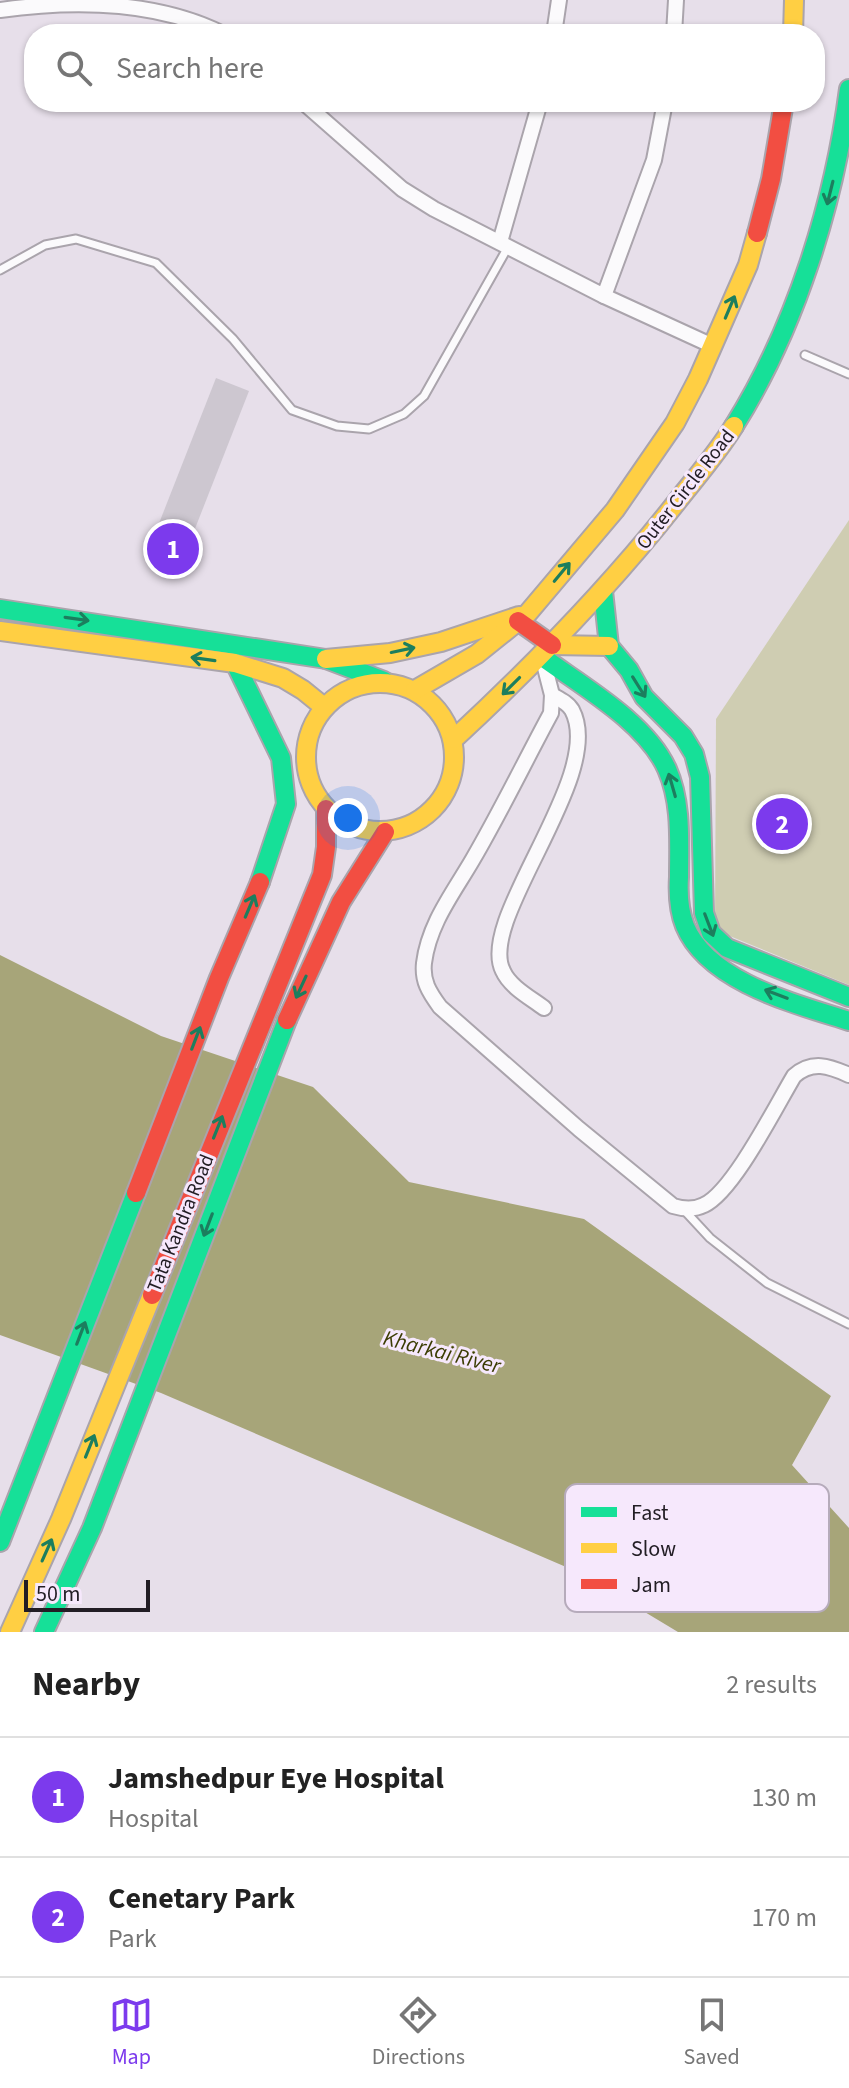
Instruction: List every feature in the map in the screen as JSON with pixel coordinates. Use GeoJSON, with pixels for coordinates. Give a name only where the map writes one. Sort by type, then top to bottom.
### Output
{"type":"FeatureCollection","features":[{"type":"Feature","properties":{"kind":"main road"},"geometry":{"type":"LineString","coordinates":[[793,24],[794,0]]}},
{"type":"Feature","properties":{"kind":"main road","name":"Outer Circle Road"},"geometry":{"type":"LineString","coordinates":[[454,739],[547,651],[603,591],[659,527],[733,429],[794,305],[821,231],[844,139],[849,89]]}},
{"type":"Feature","properties":{"kind":"main road"},"geometry":{"type":"LineString","coordinates":[[415,690],[477,654],[523,617],[615,510],[675,423],[748,265],[771,179],[782,112]]}},
{"type":"Feature","properties":{"kind":"main road"},"geometry":{"type":"LineString","coordinates":[[603,591],[609,646],[629,670],[644,697],[683,736],[694,754],[700,777],[707,927],[727,948],[849,997]]}},
{"type":"Feature","properties":{"kind":"main road"},"geometry":{"type":"LineString","coordinates":[[0,609],[326,659],[415,690],[440,710],[454,739],[454,772],[441,802],[416,823],[385,832],[353,827],[326,809],[310,784],[306,755],[312,726],[324,707],[341,693],[362,684],[384,681]]}},
{"type":"Feature","properties":{"kind":"main road"},"geometry":{"type":"LineString","coordinates":[[523,617],[547,651],[661,757],[675,794],[679,819],[680,905],[693,943],[711,962],[735,978],[849,1021]]}},
{"type":"Feature","properties":{"kind":"main road"},"geometry":{"type":"LineString","coordinates":[[326,659],[390,653],[441,642],[523,617]]}},
{"type":"Feature","properties":{"kind":"main road"},"geometry":{"type":"LineString","coordinates":[[0,631],[235,663],[291,680],[324,707]]}},
{"type":"Feature","properties":{"kind":"main road"},"geometry":{"type":"LineString","coordinates":[[547,651],[609,646]]}},
{"type":"Feature","properties":{"kind":"main road"},"geometry":{"type":"LineString","coordinates":[[0,1542],[219,978],[269,862],[286,804],[281,758],[235,663]]}},
{"type":"Feature","properties":{"kind":"main road"},"geometry":{"type":"LineString","coordinates":[[650,744],[672,724]]}},
{"type":"Feature","properties":{"kind":"main road","name":"Tata Kandra Road"},"geometry":{"type":"LineString","coordinates":[[10,1632],[61,1519],[322,875],[326,809]]}},
{"type":"Feature","properties":{"kind":"main road"},"geometry":{"type":"LineString","coordinates":[[44,1632],[92,1528],[286,1022],[341,902],[385,832]]}},
{"type":"Feature","properties":{"kind":"street"},"geometry":{"type":"LineString","coordinates":[[555,24],[559,0]]}},
{"type":"Feature","properties":{"kind":"street"},"geometry":{"type":"LineString","coordinates":[[675,24],[676,0]]}},
{"type":"Feature","properties":{"kind":"street"},"geometry":{"type":"LineString","coordinates":[[0,10],[42,2],[127,5],[173,13],[199,24]]}},
{"type":"Feature","properties":{"kind":"street"},"geometry":{"type":"LineString","coordinates":[[314,112],[402,189],[434,209],[604,296],[713,346]]}},
{"type":"Feature","properties":{"kind":"street"},"geometry":{"type":"LineString","coordinates":[[504,244],[537,112]]}},
{"type":"Feature","properties":{"kind":"street"},"geometry":{"type":"LineString","coordinates":[[604,296],[654,160],[663,112]]}},
{"type":"Feature","properties":{"kind":"street"},"geometry":{"type":"LineString","coordinates":[[547,651],[551,713],[474,857],[432,927],[424,980],[440,1007],[579,1129],[673,1206],[684,1209],[702,1207],[714,1199],[730,1180],[794,1076],[803,1068],[819,1065],[849,1075]]}},
{"type":"Feature","properties":{"kind":"street"},"geometry":{"type":"LineString","coordinates":[[544,1008],[503,972],[498,954],[501,934],[552,821],[575,760],[578,726],[570,707],[552,695]]}},
{"type":"Feature","properties":{"kind":"lane"},"geometry":{"type":"LineString","coordinates":[[0,270],[45,245],[76,239],[156,263],[233,339],[292,410],[355,430],[369,429],[397,418],[424,396],[504,244]]}},
{"type":"Feature","properties":{"kind":"lane"},"geometry":{"type":"LineString","coordinates":[[805,355],[849,374]]}},
{"type":"Feature","properties":{"kind":"lane"},"geometry":{"type":"LineString","coordinates":[[684,1209],[718,1246],[767,1283],[849,1324]]}},
{"type":"Feature","properties":{"kind":"shaded area"},"geometry":{"type":"Polygon","coordinates":[[[849,520],[849,985],[715,930],[716,719],[849,520]]]}},
{"type":"Feature","properties":{"kind":"water","name":"Kharkai River"},"geometry":{"type":"Polygon","coordinates":[[[0,955],[161,1036],[313,1087],[409,1182],[584,1219],[831,1396],[792,1465],[809,1484],[565,1484],[565,1567],[161,1393],[0,1335],[0,955]]]}},
{"type":"Feature","properties":{"kind":"water"},"geometry":{"type":"Polygon","coordinates":[[[829,1506],[849,1528],[849,1632],[678,1632],[645,1612],[829,1612],[829,1506]]]}},
{"type":"Feature","properties":{"kind":"building"},"geometry":{"type":"Polygon","coordinates":[[[216,378],[249,391],[178,572],[145,559],[216,378]]]}},
{"type":"Feature","properties":{"kind":"traffic: fast"},"geometry":{"type":"LineString","coordinates":[[734,426],[776,348],[809,264],[833,176],[849,89]]}},
{"type":"Feature","properties":{"kind":"traffic: fast"},"geometry":{"type":"LineString","coordinates":[[603,591],[609,646],[629,670],[644,697],[683,736],[694,754],[700,777],[704,913],[711,933],[727,948],[849,997]]}},
{"type":"Feature","properties":{"kind":"traffic: fast"},"geometry":{"type":"LineString","coordinates":[[0,609],[326,659],[384,681]]}},
{"type":"Feature","properties":{"kind":"traffic: fast"},"geometry":{"type":"LineString","coordinates":[[541,656],[629,721],[657,752],[667,769],[677,809],[680,908],[685,926],[696,945],[713,962],[756,988],[849,1021]]}},
{"type":"Feature","properties":{"kind":"traffic: fast"},"geometry":{"type":"LineString","coordinates":[[235,663],[281,758],[286,804],[260,882]]}},
{"type":"Feature","properties":{"kind":"traffic: fast"},"geometry":{"type":"LineString","coordinates":[[44,1632],[92,1528],[287,1020]]}},
{"type":"Feature","properties":{"kind":"traffic: fast"},"geometry":{"type":"LineString","coordinates":[[0,1542],[136,1193]]}},
{"type":"Feature","properties":{"kind":"traffic: slow"},"geometry":{"type":"LineString","coordinates":[[793,24],[794,0]]}},
{"type":"Feature","properties":{"kind":"traffic: slow"},"geometry":{"type":"LineString","coordinates":[[415,690],[477,654],[528,613],[615,510],[675,423],[698,379],[748,265],[757,233]]}},
{"type":"Feature","properties":{"kind":"traffic: slow"},"geometry":{"type":"LineString","coordinates":[[454,739],[543,653],[599,593],[708,463],[734,426]]}},
{"type":"Feature","properties":{"kind":"traffic: slow"},"geometry":{"type":"LineString","coordinates":[[326,659],[390,653],[441,642],[519,616]]}},
{"type":"Feature","properties":{"kind":"traffic: slow"},"geometry":{"type":"LineString","coordinates":[[0,631],[235,663],[283,678],[324,707]]}},
{"type":"Feature","properties":{"kind":"traffic: slow"},"geometry":{"type":"LineString","coordinates":[[552,645],[609,646]]}},
{"type":"Feature","properties":{"kind":"traffic: slow"},"geometry":{"type":"LineString","coordinates":[[380,683],[408,688],[432,705],[449,729],[454,757],[449,785],[432,809],[408,826],[380,831],[352,826],[328,809],[311,785],[306,757],[311,729],[328,705],[352,688],[380,683]]}},
{"type":"Feature","properties":{"kind":"traffic: slow"},"geometry":{"type":"LineString","coordinates":[[10,1632],[61,1519],[152,1295]]}},
{"type":"Feature","properties":{"kind":"traffic: jam"},"geometry":{"type":"LineString","coordinates":[[757,233],[771,179],[782,112]]}},
{"type":"Feature","properties":{"kind":"traffic: jam"},"geometry":{"type":"LineString","coordinates":[[518,621],[552,645]]}},
{"type":"Feature","properties":{"kind":"traffic: jam"},"geometry":{"type":"LineString","coordinates":[[152,1295],[322,875],[326,809]]}},
{"type":"Feature","properties":{"kind":"traffic: jam"},"geometry":{"type":"LineString","coordinates":[[287,1020],[341,902],[385,832]]}},
{"type":"Feature","properties":{"kind":"traffic: jam"},"geometry":{"type":"LineString","coordinates":[[136,1193],[219,978],[260,882]]}},
{"type":"Feature","properties":{"kind":"place","name":"Jamshedpur Eye Hospital"},"geometry":{"type":"Point","coordinates":[173,549]}},
{"type":"Feature","properties":{"kind":"place","name":"Cenetary Park"},"geometry":{"type":"Point","coordinates":[782,824]}}]}
